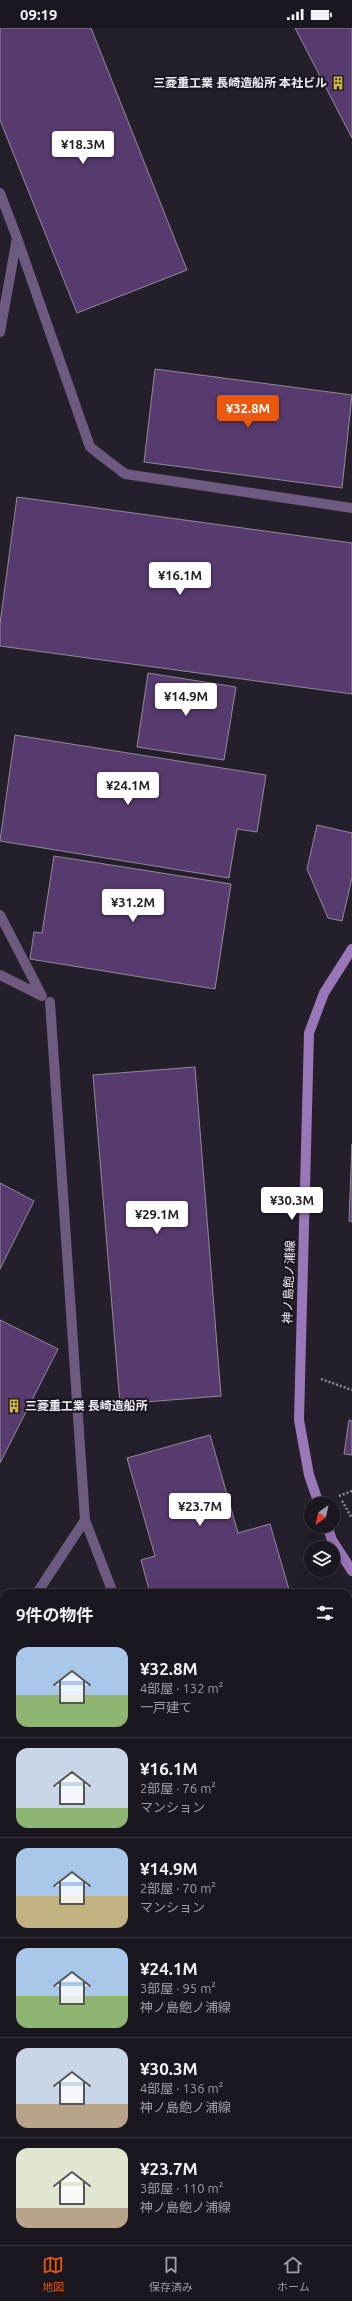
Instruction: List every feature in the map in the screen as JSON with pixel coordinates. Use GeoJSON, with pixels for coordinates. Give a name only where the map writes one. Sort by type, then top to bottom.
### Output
{"type":"FeatureCollection","features":[{"type":"Feature","properties":{"kind":"main road","name":"神ノ島飽ノ浦線"},"geometry":{"type":"LineString","coordinates":[[316,1497],[308,1475],[299,1420],[309,1033],[324,993],[352,949]]}},
{"type":"Feature","properties":{"kind":"main road"},"geometry":{"type":"LineString","coordinates":[[330,1533],[332,1540],[352,1571]]}},
{"type":"Feature","properties":{"kind":"street"},"geometry":{"type":"LineString","coordinates":[[0,193],[90,447],[125,474],[352,508]]}},
{"type":"Feature","properties":{"kind":"street"},"geometry":{"type":"LineString","coordinates":[[0,332],[17,238]]}},
{"type":"Feature","properties":{"kind":"street"},"geometry":{"type":"LineString","coordinates":[[0,915],[42,996],[0,975]]}},
{"type":"Feature","properties":{"kind":"street"},"geometry":{"type":"LineString","coordinates":[[50,1002],[85,1520],[111,1589]]}},
{"type":"Feature","properties":{"kind":"street"},"geometry":{"type":"LineString","coordinates":[[40,1589],[85,1520]]}},
{"type":"Feature","properties":{"kind":"path"},"geometry":{"type":"LineString","coordinates":[[317,1378],[352,1390]]}},
{"type":"Feature","properties":{"kind":"path"},"geometry":{"type":"LineString","coordinates":[[339,1496],[352,1491]]}},
{"type":"Feature","properties":{"kind":"building"},"geometry":{"type":"Polygon","coordinates":[[[0,28],[91,28],[187,270],[77,313],[0,120],[0,28]]]}},
{"type":"Feature","properties":{"kind":"building","name":"三菱重工業 長崎造船所 本社ビル"},"geometry":{"type":"Polygon","coordinates":[[[295,28],[352,28],[352,138],[295,28]]]}},
{"type":"Feature","properties":{"kind":"building"},"geometry":{"type":"Polygon","coordinates":[[[155,369],[352,395],[342,488],[144,462],[155,369]]]}},
{"type":"Feature","properties":{"kind":"building"},"geometry":{"type":"Polygon","coordinates":[[[17,497],[352,543],[352,694],[0,646],[0,624],[17,497]]]}},
{"type":"Feature","properties":{"kind":"building"},"geometry":{"type":"Polygon","coordinates":[[[148,673],[236,687],[224,760],[137,747],[148,673]]]}},
{"type":"Feature","properties":{"kind":"building"},"geometry":{"type":"Polygon","coordinates":[[[15,735],[266,775],[257,832],[237,829],[229,878],[0,841],[15,735]]]}},
{"type":"Feature","properties":{"kind":"building"},"geometry":{"type":"Polygon","coordinates":[[[317,825],[352,833],[352,878],[342,921],[328,918],[307,869],[317,825]]]}},
{"type":"Feature","properties":{"kind":"building"},"geometry":{"type":"Polygon","coordinates":[[[54,856],[231,884],[215,989],[30,959],[34,932],[42,933],[54,856]]]}},
{"type":"Feature","properties":{"kind":"building"},"geometry":{"type":"Polygon","coordinates":[[[195,1067],[221,1396],[120,1404],[93,1075],[195,1067]]]}},
{"type":"Feature","properties":{"kind":"building"},"geometry":{"type":"Polygon","coordinates":[[[352,1144],[352,1222],[349,1221],[352,1144]]]}},
{"type":"Feature","properties":{"kind":"building"},"geometry":{"type":"Polygon","coordinates":[[[0,1183],[34,1201],[0,1269],[0,1183]]]}},
{"type":"Feature","properties":{"kind":"building","name":"三菱重工業 長崎造船所"},"geometry":{"type":"Polygon","coordinates":[[[0,1320],[58,1349],[0,1463],[0,1320]]]}},
{"type":"Feature","properties":{"kind":"building"},"geometry":{"type":"Polygon","coordinates":[[[349,1420],[352,1421],[352,1455],[344,1454],[349,1420]]]}},
{"type":"Feature","properties":{"kind":"building"},"geometry":{"type":"Polygon","coordinates":[[[210,1435],[238,1533],[270,1524],[289,1589],[149,1589],[141,1560],[155,1556],[127,1458],[210,1435]]]}},
{"type":"Feature","properties":{"kind":"place","name":"三菱重工業 長崎造船所 本社ビル"},"geometry":{"type":"Point","coordinates":[338,83]}},
{"type":"Feature","properties":{"kind":"place","name":"三菱重工業 長崎造船所"},"geometry":{"type":"Point","coordinates":[14,1406]}}]}
